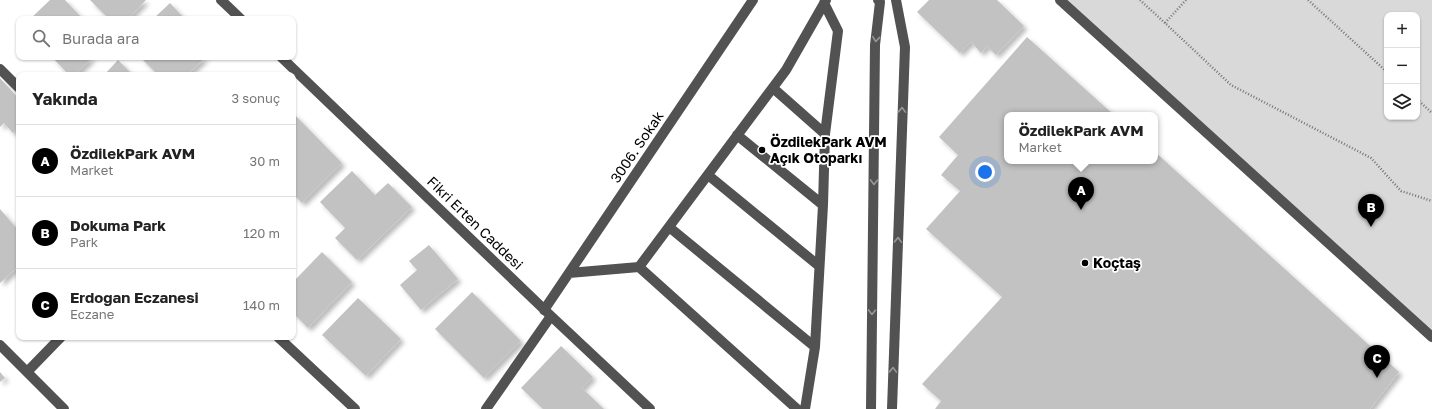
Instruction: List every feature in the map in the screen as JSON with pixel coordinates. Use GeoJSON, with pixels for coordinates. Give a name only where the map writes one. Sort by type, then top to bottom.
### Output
{"type":"FeatureCollection","features":[{"type":"Feature","properties":{"kind":"street"},"geometry":{"type":"LineString","coordinates":[[222,0],[238,16]]}},
{"type":"Feature","properties":{"kind":"street","name":"3006. Sokak"},"geometry":{"type":"LineString","coordinates":[[486,409],[548,313],[569,273],[753,0]]}},
{"type":"Feature","properties":{"kind":"street"},"geometry":{"type":"LineString","coordinates":[[871,409],[875,45],[880,2],[878,0]]}},
{"type":"Feature","properties":{"kind":"street"},"geometry":{"type":"LineString","coordinates":[[892,409],[905,47],[896,0]]}},
{"type":"Feature","properties":{"kind":"street"},"geometry":{"type":"LineString","coordinates":[[1060,0],[1432,337]]}},
{"type":"Feature","properties":{"kind":"street"},"geometry":{"type":"LineString","coordinates":[[639,267],[786,70],[825,1]]}},
{"type":"Feature","properties":{"kind":"street"},"geometry":{"type":"LineString","coordinates":[[805,409],[815,347],[823,205],[825,134],[838,32],[825,1]]}},
{"type":"Feature","properties":{"kind":"street","name":"Fikri Erten Caddesi"},"geometry":{"type":"LineString","coordinates":[[284,60],[650,409]]}},
{"type":"Feature","properties":{"kind":"street"},"geometry":{"type":"LineString","coordinates":[[0,69],[16,85]]}},
{"type":"Feature","properties":{"kind":"street"},"geometry":{"type":"LineString","coordinates":[[773,88],[825,134]]}},
{"type":"Feature","properties":{"kind":"street"},"geometry":{"type":"LineString","coordinates":[[737,135],[823,205]]}},
{"type":"Feature","properties":{"kind":"street"},"geometry":{"type":"LineString","coordinates":[[708,175],[819,266]]}},
{"type":"Feature","properties":{"kind":"street"},"geometry":{"type":"LineString","coordinates":[[669,227],[815,347]]}},
{"type":"Feature","properties":{"kind":"street"},"geometry":{"type":"LineString","coordinates":[[569,273],[639,267],[797,409]]}},
{"type":"Feature","properties":{"kind":"street"},"geometry":{"type":"LineString","coordinates":[[27,372],[58,340]]}},
{"type":"Feature","properties":{"kind":"street"},"geometry":{"type":"LineString","coordinates":[[281,340],[355,409]]}},
{"type":"Feature","properties":{"kind":"street"},"geometry":{"type":"LineString","coordinates":[[0,345],[64,409]]}},
{"type":"Feature","properties":{"kind":"path"},"geometry":{"type":"LineString","coordinates":[[1140,0],[1231,85],[1371,158],[1401,191],[1432,201]]}},
{"type":"Feature","properties":{"kind":"path"},"geometry":{"type":"LineString","coordinates":[[1165,23],[1186,0]]}},
{"type":"Feature","properties":{"kind":"path"},"geometry":{"type":"LineString","coordinates":[[1308,0],[1384,69]]}},
{"type":"Feature","properties":{"kind":"path"},"geometry":{"type":"LineString","coordinates":[[1420,102],[1432,113]]}},
{"type":"Feature","properties":{"kind":"shaded area"},"geometry":{"type":"Polygon","coordinates":[[[1058,0],[1432,0],[1432,337],[1058,0]]]}},
{"type":"Feature","properties":{"kind":"building"},"geometry":{"type":"Polygon","coordinates":[[[50,0],[65,0],[80,16],[33,16],[50,0]]]}},
{"type":"Feature","properties":{"kind":"building"},"geometry":{"type":"Polygon","coordinates":[[[90,0],[146,0],[131,16],[106,16],[90,0]]]}},
{"type":"Feature","properties":{"kind":"building"},"geometry":{"type":"Polygon","coordinates":[[[929,0],[997,0],[1024,26],[996,55],[987,46],[981,53],[971,42],[960,53],[917,12],[929,0]]]}},
{"type":"Feature","properties":{"kind":"building"},"geometry":{"type":"Polygon","coordinates":[[[170,3],[182,16],[156,16],[170,3]]]}},
{"type":"Feature","properties":{"kind":"building"},"geometry":{"type":"Polygon","coordinates":[[[1027,37],[1111,112],[1004,112],[1004,164],[1158,164],[1158,155],[1399,372],[1370,409],[935,409],[941,401],[922,384],[1002,297],[926,229],[960,191],[941,175],[958,155],[939,137],[1027,37]]]}},
{"type":"Feature","properties":{"kind":"building"},"geometry":{"type":"Polygon","coordinates":[[[55,60],[90,60],[78,72],[66,72],[55,60]]]}},
{"type":"Feature","properties":{"kind":"building"},"geometry":{"type":"Polygon","coordinates":[[[118,60],[130,72],[107,72],[118,60]]]}},
{"type":"Feature","properties":{"kind":"building"},"geometry":{"type":"Polygon","coordinates":[[[143,60],[203,60],[190,72],[155,72],[143,60]]]}},
{"type":"Feature","properties":{"kind":"building"},"geometry":{"type":"Polygon","coordinates":[[[0,78],[16,96],[16,130],[13,133],[4,123],[0,127],[0,78]]]}},
{"type":"Feature","properties":{"kind":"building"},"geometry":{"type":"Polygon","coordinates":[[[296,116],[342,163],[302,203],[296,197],[296,116]]]}},
{"type":"Feature","properties":{"kind":"building"},"geometry":{"type":"Polygon","coordinates":[[[352,171],[375,195],[388,183],[412,207],[357,260],[335,238],[345,228],[320,202],[352,171]]]}},
{"type":"Feature","properties":{"kind":"building"},"geometry":{"type":"Polygon","coordinates":[[[0,209],[16,228],[16,269],[0,283],[0,209]]]}},
{"type":"Feature","properties":{"kind":"building"},"geometry":{"type":"Polygon","coordinates":[[[429,245],[458,279],[421,310],[400,285],[417,270],[409,261],[429,245]]]}},
{"type":"Feature","properties":{"kind":"building"},"geometry":{"type":"Polygon","coordinates":[[[322,252],[352,282],[308,328],[296,316],[296,279],[322,252]]]}},
{"type":"Feature","properties":{"kind":"building"},"geometry":{"type":"Polygon","coordinates":[[[472,292],[521,341],[484,378],[435,329],[472,292]]]}},
{"type":"Feature","properties":{"kind":"building"},"geometry":{"type":"Polygon","coordinates":[[[358,298],[401,339],[366,376],[322,335],[358,298]]]}},
{"type":"Feature","properties":{"kind":"building"},"geometry":{"type":"Polygon","coordinates":[[[561,346],[593,377],[582,388],[604,409],[543,409],[521,388],[561,346]]]}},
{"type":"Feature","properties":{"kind":"building"},"geometry":{"type":"Polygon","coordinates":[[[0,372],[5,378],[0,382],[0,372]]]}},
{"type":"Feature","properties":{"kind":"place","name":"ÖzdilekPark AVM Açık Otoparkı"},"geometry":{"type":"Point","coordinates":[762,150]}},
{"type":"Feature","properties":{"kind":"place","name":"ÖzdilekPark AVM"},"geometry":{"type":"Point","coordinates":[1081,210]}},
{"type":"Feature","properties":{"kind":"place","name":"Dokuma Park"},"geometry":{"type":"Point","coordinates":[1371,227]}},
{"type":"Feature","properties":{"kind":"place","name":"Koçtaş"},"geometry":{"type":"Point","coordinates":[1085,263]}},
{"type":"Feature","properties":{"kind":"place","name":"Erdoğan Eczanesi"},"geometry":{"type":"Point","coordinates":[1377,378]}}]}
